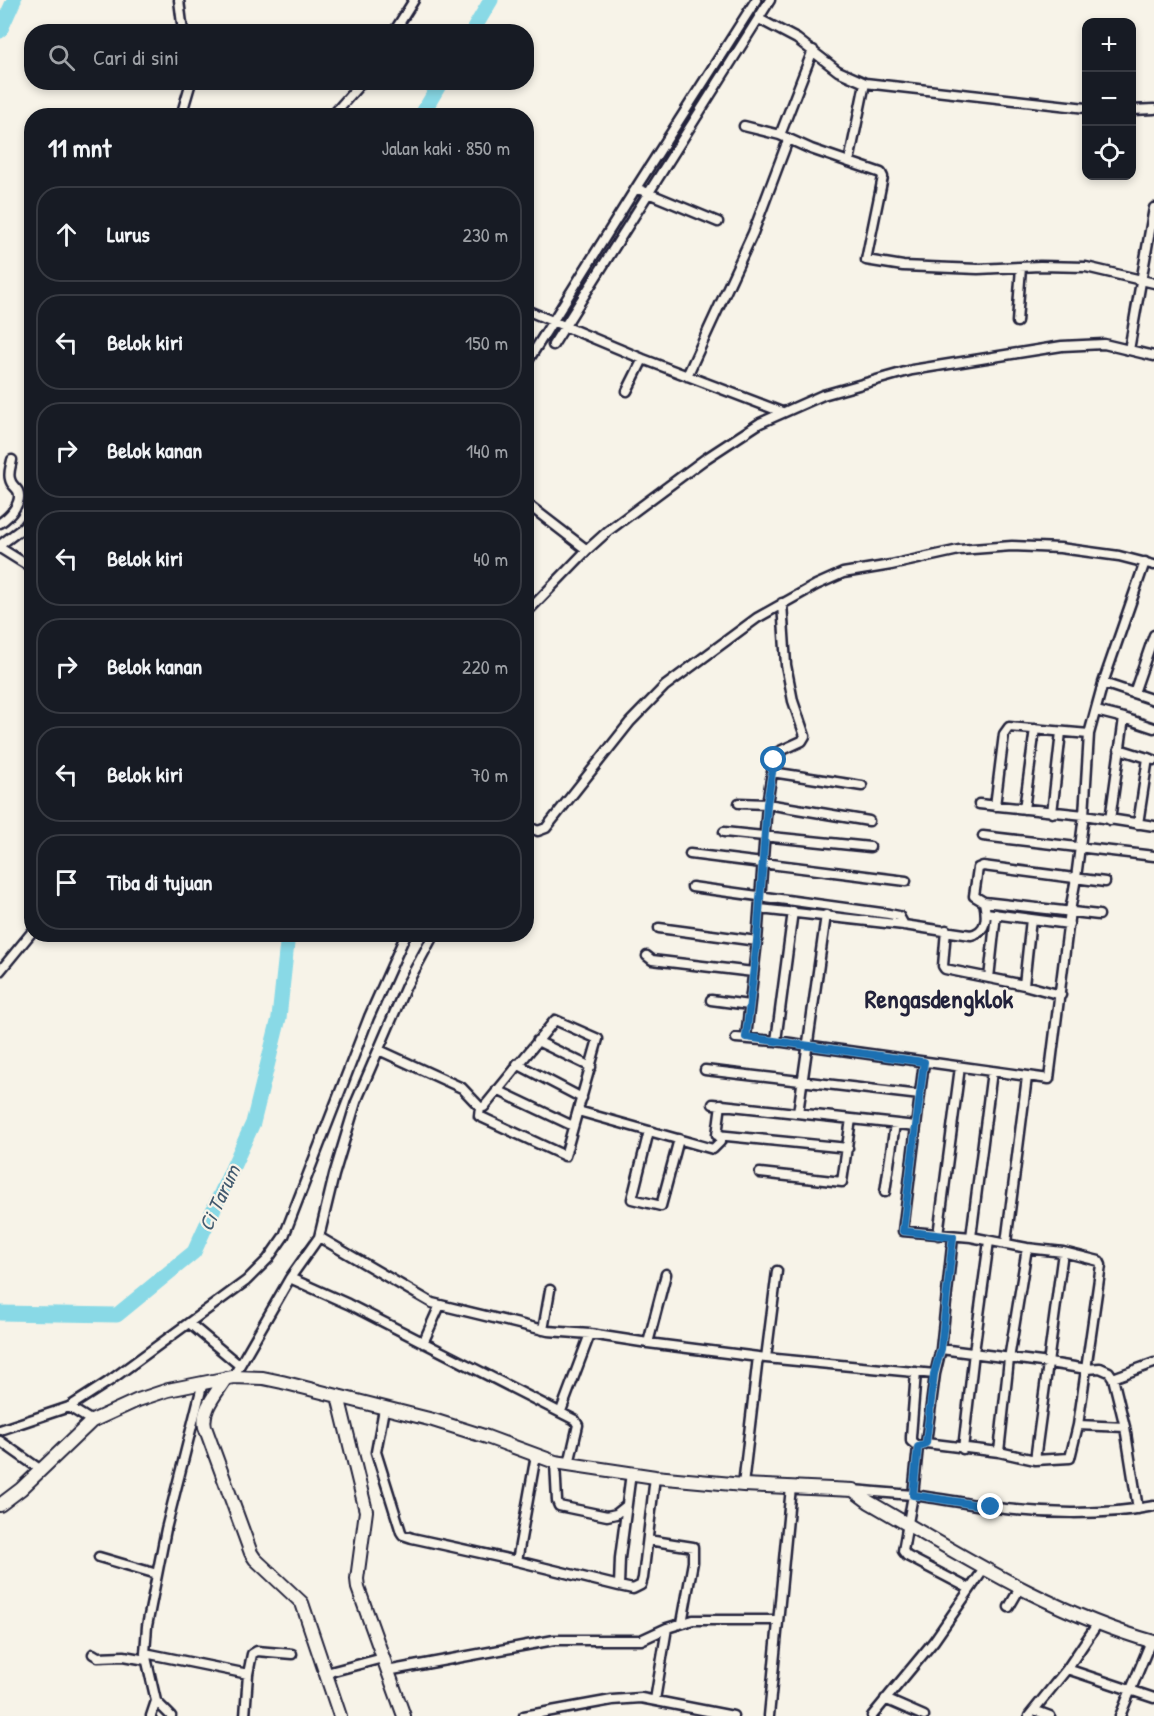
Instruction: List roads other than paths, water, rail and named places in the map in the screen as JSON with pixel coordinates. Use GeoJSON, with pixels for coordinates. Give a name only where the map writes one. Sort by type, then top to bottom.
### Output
{"type":"FeatureCollection","features":[{"type":"Feature","properties":{"kind":"street"},"geometry":{"type":"LineString","coordinates":[[179,0],[182,24]]}},
{"type":"Feature","properties":{"kind":"street"},"geometry":{"type":"LineString","coordinates":[[399,24],[414,0]]}},
{"type":"Feature","properties":{"kind":"street"},"geometry":{"type":"LineString","coordinates":[[534,351],[756,0]]}},
{"type":"Feature","properties":{"kind":"street"},"geometry":{"type":"LineString","coordinates":[[553,345],[770,0]]}},
{"type":"Feature","properties":{"kind":"street"},"geometry":{"type":"LineString","coordinates":[[759,19],[813,50],[838,71],[865,83],[1082,108]]}},
{"type":"Feature","properties":{"kind":"street"},"geometry":{"type":"LineString","coordinates":[[687,376],[753,233],[813,50]]}},
{"type":"Feature","properties":{"kind":"street"},"geometry":{"type":"LineString","coordinates":[[849,162],[865,83]]}},
{"type":"Feature","properties":{"kind":"street"},"geometry":{"type":"LineString","coordinates":[[183,108],[189,90]]}},
{"type":"Feature","properties":{"kind":"street"},"geometry":{"type":"LineString","coordinates":[[339,108],[355,90]]}},
{"type":"Feature","properties":{"kind":"street"},"geometry":{"type":"LineString","coordinates":[[1136,110],[1154,109]]}},
{"type":"Feature","properties":{"kind":"street"},"geometry":{"type":"LineString","coordinates":[[744,126],[784,137],[881,173],[883,176],[866,256],[867,261],[914,267],[978,269],[1086,267],[1154,283]]}},
{"type":"Feature","properties":{"kind":"street"},"geometry":{"type":"LineString","coordinates":[[636,188],[718,222]]}},
{"type":"Feature","properties":{"kind":"street"},"geometry":{"type":"LineString","coordinates":[[1129,350],[1154,208]]}},
{"type":"Feature","properties":{"kind":"street"},"geometry":{"type":"LineString","coordinates":[[1017,322],[1021,267]]}},
{"type":"Feature","properties":{"kind":"street"},"geometry":{"type":"LineString","coordinates":[[534,313],[643,359],[782,412]]}},
{"type":"Feature","properties":{"kind":"street"},"geometry":{"type":"LineString","coordinates":[[534,605],[608,531],[705,459],[760,423],[782,412],[843,388],[912,370],[1062,346],[1104,344],[1154,356]]}},
{"type":"Feature","properties":{"kind":"street"},"geometry":{"type":"LineString","coordinates":[[627,391],[643,359]]}},
{"type":"Feature","properties":{"kind":"street"},"geometry":{"type":"LineString","coordinates":[[0,523],[18,504],[19,495],[10,482],[9,476],[12,460]]}},
{"type":"Feature","properties":{"kind":"street"},"geometry":{"type":"LineString","coordinates":[[534,509],[587,550]]}},
{"type":"Feature","properties":{"kind":"street"},"geometry":{"type":"LineString","coordinates":[[24,527],[4,536],[0,546],[24,562]]}},
{"type":"Feature","properties":{"kind":"street"},"geometry":{"type":"LineString","coordinates":[[534,829],[544,830],[645,705],[665,686],[731,636],[782,603],[843,573],[960,550],[1002,546],[1035,546],[1095,553],[1149,563],[1103,683],[1089,734],[1084,816],[1077,878],[1070,911],[1049,1079],[741,1038],[749,1005],[757,941],[761,863],[774,760],[778,752],[802,741],[805,736],[793,701],[786,665],[782,603]]}},
{"type":"Feature","properties":{"kind":"street"},"geometry":{"type":"LineString","coordinates":[[1134,693],[1154,638]]}},
{"type":"Feature","properties":{"kind":"street"},"geometry":{"type":"LineString","coordinates":[[1103,683],[1154,700]]}},
{"type":"Feature","properties":{"kind":"street"},"geometry":{"type":"LineString","coordinates":[[1096,711],[1154,728]]}},
{"type":"Feature","properties":{"kind":"street"},"geometry":{"type":"LineString","coordinates":[[1110,820],[1124,718]]}},
{"type":"Feature","properties":{"kind":"street"},"geometry":{"type":"LineString","coordinates":[[995,806],[1006,730],[1009,727],[1089,734]]}},
{"type":"Feature","properties":{"kind":"street"},"geometry":{"type":"LineString","coordinates":[[1024,809],[1035,729]]}},
{"type":"Feature","properties":{"kind":"street"},"geometry":{"type":"LineString","coordinates":[[1052,813],[1061,732]]}},
{"type":"Feature","properties":{"kind":"street"},"geometry":{"type":"LineString","coordinates":[[1119,748],[1151,759],[1138,824]]}},
{"type":"Feature","properties":{"kind":"street"},"geometry":{"type":"LineString","coordinates":[[772,772],[862,786]]}},
{"type":"Feature","properties":{"kind":"street"},"geometry":{"type":"LineString","coordinates":[[739,803],[767,804],[869,821]]}},
{"type":"Feature","properties":{"kind":"street"},"geometry":{"type":"LineString","coordinates":[[979,804],[1154,826]]}},
{"type":"Feature","properties":{"kind":"street"},"geometry":{"type":"LineString","coordinates":[[724,832],[870,847]]}},
{"type":"Feature","properties":{"kind":"street"},"geometry":{"type":"LineString","coordinates":[[983,836],[1154,856]]}},
{"type":"Feature","properties":{"kind":"street"},"geometry":{"type":"LineString","coordinates":[[690,854],[906,881]]}},
{"type":"Feature","properties":{"kind":"street"},"geometry":{"type":"LineString","coordinates":[[1099,915],[984,902],[974,896],[976,872],[983,866],[1105,882]]}},
{"type":"Feature","properties":{"kind":"street"},"geometry":{"type":"LineString","coordinates":[[692,887],[889,914],[899,916],[904,925]]}},
{"type":"Feature","properties":{"kind":"street"},"geometry":{"type":"LineString","coordinates":[[760,909],[793,911],[971,935],[984,928],[986,913],[984,902]]}},
{"type":"Feature","properties":{"kind":"street"},"geometry":{"type":"LineString","coordinates":[[776,1041],[793,911]]}},
{"type":"Feature","properties":{"kind":"street"},"geometry":{"type":"LineString","coordinates":[[986,913],[1069,924]]}},
{"type":"Feature","properties":{"kind":"street"},"geometry":{"type":"LineString","coordinates":[[989,978],[996,914]]}},
{"type":"Feature","properties":{"kind":"street"},"geometry":{"type":"LineString","coordinates":[[798,1113],[825,915]]}},
{"type":"Feature","properties":{"kind":"street"},"geometry":{"type":"LineString","coordinates":[[1024,985],[1031,919]]}},
{"type":"Feature","properties":{"kind":"street"},"geometry":{"type":"LineString","coordinates":[[659,928],[757,941]]}},
{"type":"Feature","properties":{"kind":"street"},"geometry":{"type":"LineString","coordinates":[[946,930],[943,966],[945,969],[1061,995]]}},
{"type":"Feature","properties":{"kind":"street"},"geometry":{"type":"LineString","coordinates":[[0,971],[24,942]]}},
{"type":"Feature","properties":{"kind":"street"},"geometry":{"type":"LineString","coordinates":[[0,1430],[69,1407],[108,1382],[246,1281],[278,1246],[284,1236],[369,1017],[402,942]]}},
{"type":"Feature","properties":{"kind":"street"},"geometry":{"type":"LineString","coordinates":[[340,1716],[302,1603],[251,1553],[204,1416],[206,1409],[233,1373],[290,1278],[319,1237],[334,1174],[356,1102],[414,969],[429,942]]}},
{"type":"Feature","properties":{"kind":"street"},"geometry":{"type":"LineString","coordinates":[[647,956],[652,960],[753,972]]}},
{"type":"Feature","properties":{"kind":"street"},"geometry":{"type":"LineString","coordinates":[[711,1000],[749,1005]]}},
{"type":"Feature","properties":{"kind":"street"},"geometry":{"type":"LineString","coordinates":[[555,1020],[598,1039],[565,1156],[478,1116],[480,1107],[484,1107],[555,1020]]}},
{"type":"Feature","properties":{"kind":"street"},"geometry":{"type":"LineString","coordinates":[[537,1041],[591,1067]]}},
{"type":"Feature","properties":{"kind":"street"},"geometry":{"type":"LineString","coordinates":[[379,1050],[462,1088],[480,1107]]}},
{"type":"Feature","properties":{"kind":"street"},"geometry":{"type":"LineString","coordinates":[[916,1372],[911,1441],[922,1445],[999,1452],[1035,1460],[1070,1458],[1087,1370],[1101,1266],[1099,1261],[1063,1252],[1027,1248],[971,1237],[903,1231],[924,1062]]}},
{"type":"Feature","properties":{"kind":"street"},"geometry":{"type":"LineString","coordinates":[[518,1064],[582,1098]]}},
{"type":"Feature","properties":{"kind":"street"},"geometry":{"type":"LineString","coordinates":[[938,1235],[960,1067]]}},
{"type":"Feature","properties":{"kind":"street"},"geometry":{"type":"LineString","coordinates":[[705,1070],[920,1095]]}},
{"type":"Feature","properties":{"kind":"street"},"geometry":{"type":"LineString","coordinates":[[971,1237],[992,1071]]}},
{"type":"Feature","properties":{"kind":"street"},"geometry":{"type":"LineString","coordinates":[[1006,1243],[1027,1077]]}},
{"type":"Feature","properties":{"kind":"street"},"geometry":{"type":"LineString","coordinates":[[497,1090],[573,1126]]}},
{"type":"Feature","properties":{"kind":"street"},"geometry":{"type":"LineString","coordinates":[[848,1148],[717,1135],[717,1104],[916,1126]]}},
{"type":"Feature","properties":{"kind":"street"},"geometry":{"type":"LineString","coordinates":[[578,1111],[713,1149],[720,1142],[721,1135]]}},
{"type":"Feature","properties":{"kind":"street"},"geometry":{"type":"LineString","coordinates":[[760,1173],[842,1182],[851,1119]]}},
{"type":"Feature","properties":{"kind":"street"},"geometry":{"type":"LineString","coordinates":[[885,1192],[895,1124]]}},
{"type":"Feature","properties":{"kind":"street"},"geometry":{"type":"LineString","coordinates":[[649,1131],[632,1198],[661,1206],[679,1139]]}},
{"type":"Feature","properties":{"kind":"street"},"geometry":{"type":"LineString","coordinates":[[319,1237],[422,1299],[543,1330],[762,1357],[934,1374]]}},
{"type":"Feature","properties":{"kind":"street"},"geometry":{"type":"LineString","coordinates":[[953,1237],[941,1349],[934,1374],[903,1551],[970,1588]]}},
{"type":"Feature","properties":{"kind":"street"},"geometry":{"type":"LineString","coordinates":[[963,1449],[989,1241]]}},
{"type":"Feature","properties":{"kind":"street"},"geometry":{"type":"LineString","coordinates":[[999,1452],[1009,1359],[1027,1248]]}},
{"type":"Feature","properties":{"kind":"street"},"geometry":{"type":"LineString","coordinates":[[1035,1460],[1063,1252]]}},
{"type":"Feature","properties":{"kind":"street"},"geometry":{"type":"LineString","coordinates":[[743,1485],[777,1271]]}},
{"type":"Feature","properties":{"kind":"street"},"geometry":{"type":"LineString","coordinates":[[648,1343],[666,1274]]}},
{"type":"Feature","properties":{"kind":"street"},"geometry":{"type":"LineString","coordinates":[[290,1278],[576,1420],[578,1425],[569,1464]]}},
{"type":"Feature","properties":{"kind":"street"},"geometry":{"type":"LineString","coordinates":[[543,1330],[550,1290]]}},
{"type":"Feature","properties":{"kind":"street"},"geometry":{"type":"LineString","coordinates":[[423,1343],[440,1305]]}},
{"type":"Feature","properties":{"kind":"street"},"geometry":{"type":"LineString","coordinates":[[189,1323],[233,1373]]}},
{"type":"Feature","properties":{"kind":"street"},"geometry":{"type":"LineString","coordinates":[[561,1411],[590,1334]]}},
{"type":"Feature","properties":{"kind":"street"},"geometry":{"type":"LineString","coordinates":[[941,1349],[1087,1370],[1100,1368],[1109,1372],[1113,1378],[1125,1427],[1138,1509]]}},
{"type":"Feature","properties":{"kind":"street"},"geometry":{"type":"LineString","coordinates":[[1113,1378],[1153,1367]]}},
{"type":"Feature","properties":{"kind":"street"},"geometry":{"type":"LineString","coordinates":[[0,1505],[92,1421],[146,1397],[233,1373],[263,1378],[433,1420],[555,1462],[655,1477],[743,1485],[913,1495],[991,1507],[1044,1512],[1138,1509],[1154,1506]]}},
{"type":"Feature","properties":{"kind":"street"},"geometry":{"type":"LineString","coordinates":[[171,1716],[156,1701],[146,1656],[147,1626],[166,1529],[203,1382]]}},
{"type":"Feature","properties":{"kind":"street"},"geometry":{"type":"LineString","coordinates":[[338,1396],[366,1511],[357,1579],[404,1716]]}},
{"type":"Feature","properties":{"kind":"street"},"geometry":{"type":"LineString","coordinates":[[69,1407],[92,1421]]}},
{"type":"Feature","properties":{"kind":"street"},"geometry":{"type":"LineString","coordinates":[[384,1409],[376,1455],[403,1535],[412,1539],[633,1589],[641,1585],[655,1477]]}},
{"type":"Feature","properties":{"kind":"street"},"geometry":{"type":"LineString","coordinates":[[1078,1425],[1125,1427]]}},
{"type":"Feature","properties":{"kind":"street"},"geometry":{"type":"LineString","coordinates":[[0,1441],[41,1470]]}},
{"type":"Feature","properties":{"kind":"street"},"geometry":{"type":"LineString","coordinates":[[517,1561],[537,1455]]}},
{"type":"Feature","properties":{"kind":"street"},"geometry":{"type":"LineString","coordinates":[[555,1462],[559,1506],[607,1516],[616,1514],[626,1506]]}},
{"type":"Feature","properties":{"kind":"street"},"geometry":{"type":"LineString","coordinates":[[619,1586],[631,1473]]}},
{"type":"Feature","properties":{"kind":"street"},"geometry":{"type":"LineString","coordinates":[[769,1716],[791,1487]]}},
{"type":"Feature","properties":{"kind":"street"},"geometry":{"type":"LineString","coordinates":[[852,1490],[1020,1588],[1098,1623],[1153,1641],[1120,1716]]}},
{"type":"Feature","properties":{"kind":"street"},"geometry":{"type":"LineString","coordinates":[[648,1540],[693,1547],[693,1562],[682,1623]]}},
{"type":"Feature","properties":{"kind":"street"},"geometry":{"type":"LineString","coordinates":[[99,1557],[157,1574]]}},
{"type":"Feature","properties":{"kind":"street"},"geometry":{"type":"LineString","coordinates":[[872,1716],[934,1641],[984,1569]]}},
{"type":"Feature","properties":{"kind":"street"},"geometry":{"type":"LineString","coordinates":[[1009,1608],[1020,1588]]}},
{"type":"Feature","properties":{"kind":"street"},"geometry":{"type":"LineString","coordinates":[[387,1671],[554,1640],[641,1640],[667,1628],[693,1620],[778,1620]]}},
{"type":"Feature","properties":{"kind":"street"},"geometry":{"type":"LineString","coordinates":[[1031,1713],[1068,1669],[1098,1623]]}},
{"type":"Feature","properties":{"kind":"street"},"geometry":{"type":"LineString","coordinates":[[655,1700],[667,1628]]}},
{"type":"Feature","properties":{"kind":"street"},"geometry":{"type":"LineString","coordinates":[[244,1716],[252,1654],[255,1652],[292,1654]]}},
{"type":"Feature","properties":{"kind":"street"},"geometry":{"type":"LineString","coordinates":[[93,1654],[98,1657],[146,1656],[248,1674]]}},
{"type":"Feature","properties":{"kind":"street"},"geometry":{"type":"LineString","coordinates":[[326,1673],[383,1658]]}},
{"type":"Feature","properties":{"kind":"street"},"geometry":{"type":"LineString","coordinates":[[1068,1669],[1154,1698]]}},
{"type":"Feature","properties":{"kind":"street"},"geometry":{"type":"LineString","coordinates":[[525,1716],[612,1700],[641,1698],[733,1716]]}},
{"type":"Feature","properties":{"kind":"street"},"geometry":{"type":"LineString","coordinates":[[885,1699],[924,1716]]}},
{"type":"Feature","properties":{"kind":"street"},"geometry":{"type":"LineString","coordinates":[[151,1716],[156,1701]]}},
{"type":"Feature","properties":{"kind":"street"},"geometry":{"type":"LineString","coordinates":[[1031,1713],[1050,1716]]}},
{"type":"Feature","properties":{"kind":"waterway","name":"Ci Tarum"},"geometry":{"type":"LineString","coordinates":[[0,31],[14,0]]}},
{"type":"Feature","properties":{"kind":"waterway","name":"Ci Tarum"},"geometry":{"type":"LineString","coordinates":[[477,24],[491,0]]}},
{"type":"Feature","properties":{"kind":"waterway","name":"Ci Tarum"},"geometry":{"type":"LineString","coordinates":[[426,108],[436,90]]}},
{"type":"Feature","properties":{"kind":"waterway","name":"Ci Tarum"},"geometry":{"type":"LineString","coordinates":[[0,1313],[117,1315],[194,1252],[253,1123],[279,1018],[287,942]]}},
{"type":"Feature","properties":{"kind":"district","name":"Rengasdengklok"},"geometry":{"type":"Point","coordinates":[939,998]}}]}
